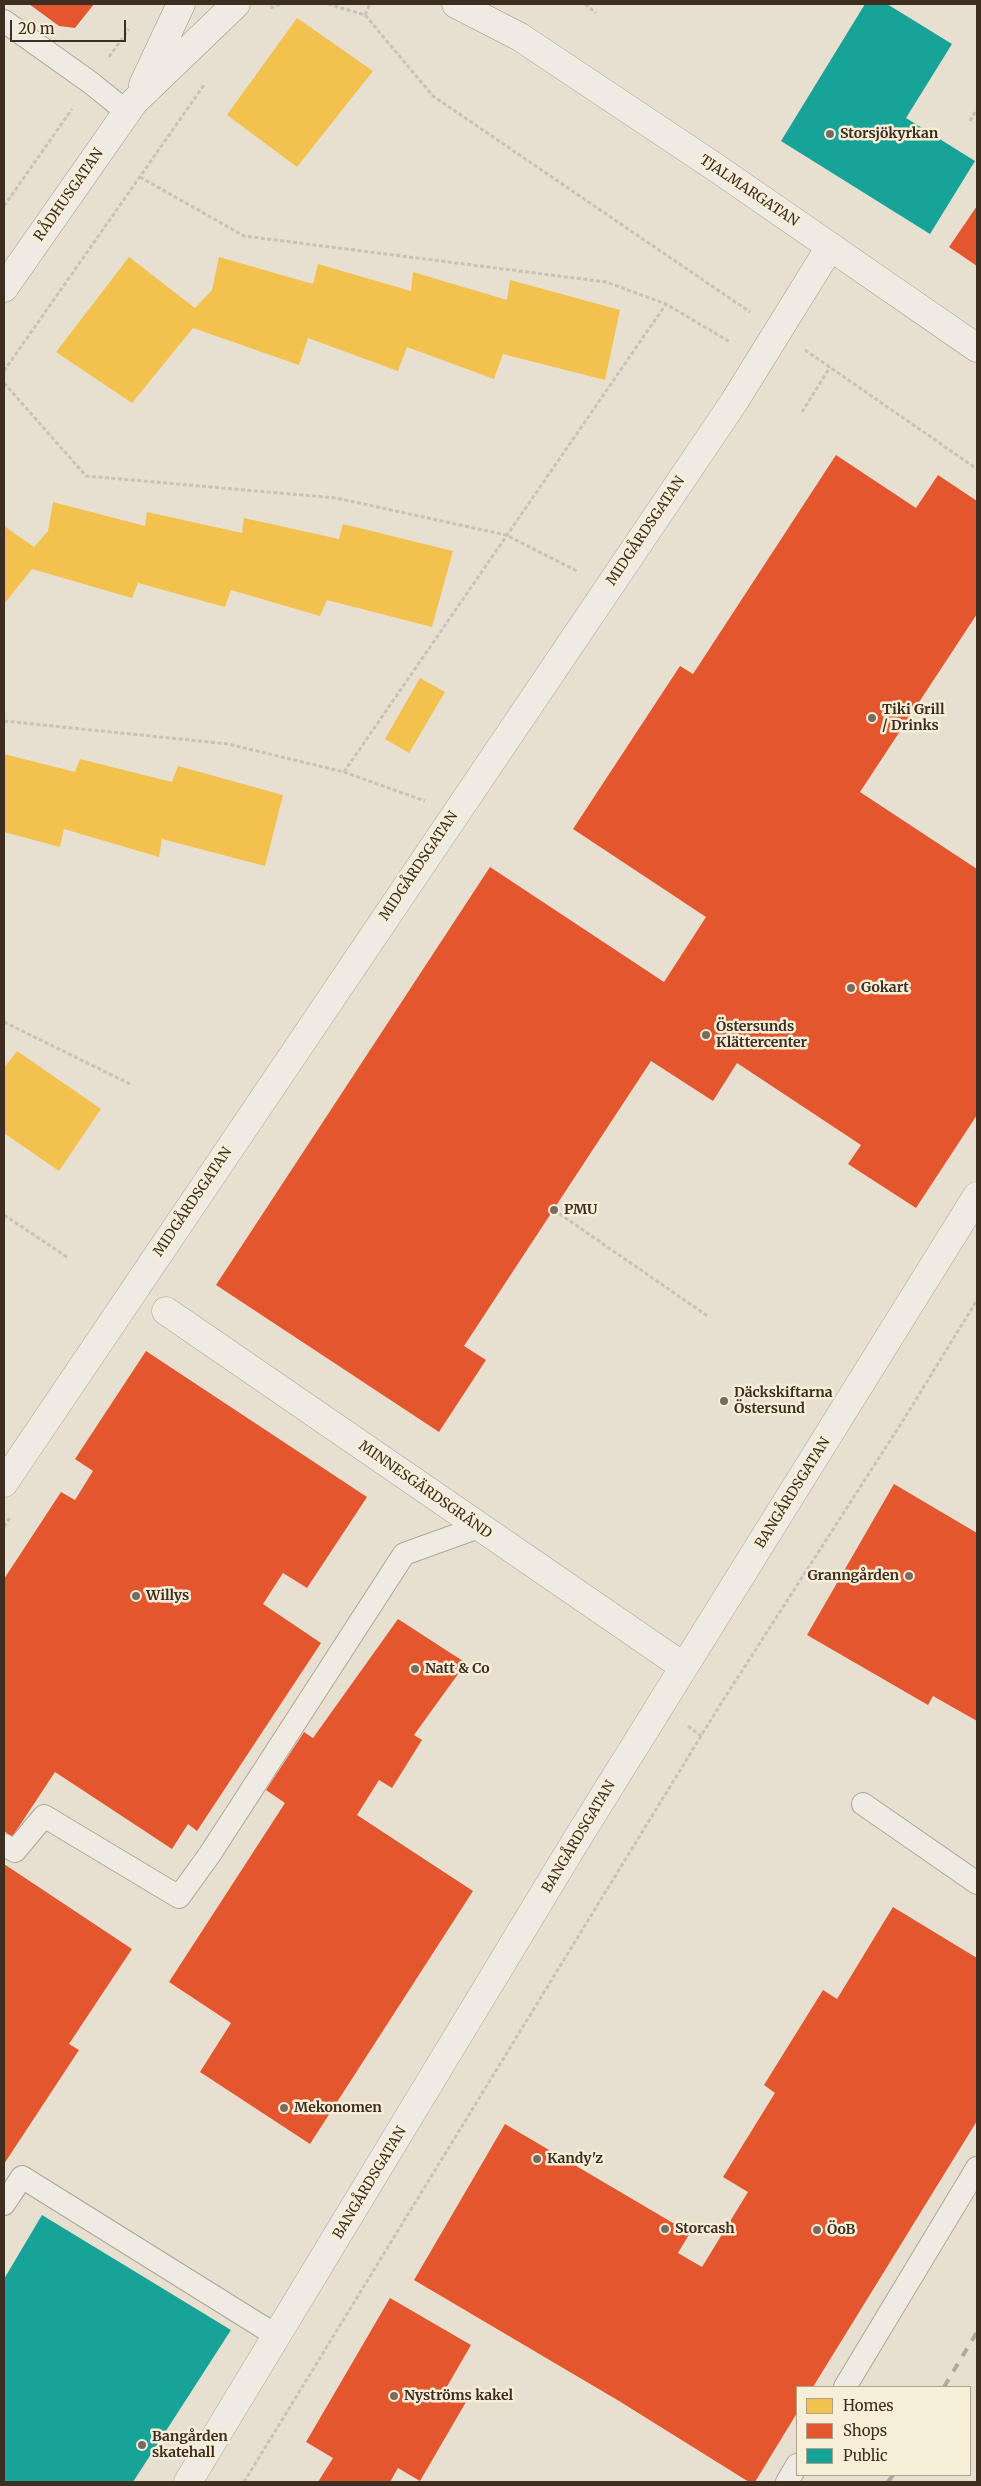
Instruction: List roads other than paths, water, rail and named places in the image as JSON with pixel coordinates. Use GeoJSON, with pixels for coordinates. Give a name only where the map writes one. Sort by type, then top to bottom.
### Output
{"type":"FeatureCollection","features":[{"type":"Feature","properties":{"kind":"street","name":"RÅDHUSGATAN"},"geometry":{"type":"LineString","coordinates":[[4,288],[131,107],[181,4]]}},
{"type":"Feature","properties":{"kind":"street","name":"RÅDHUSGATAN"},"geometry":{"type":"LineString","coordinates":[[131,107],[236,4]]}},
{"type":"Feature","properties":{"kind":"street","name":"TJALMARGATAN"},"geometry":{"type":"LineString","coordinates":[[456,4],[520,37],[830,246],[977,348]]}},
{"type":"Feature","properties":{"kind":"street","name":"TJALMARGATAN"},"geometry":{"type":"LineString","coordinates":[[490,4],[520,37]]}},
{"type":"Feature","properties":{"kind":"street","name":"MIDGÅRDSGATAN"},"geometry":{"type":"LineString","coordinates":[[4,1483],[761,361],[830,246]]}},
{"type":"Feature","properties":{"kind":"street","name":"BANGÅRDSGATAN"},"geometry":{"type":"LineString","coordinates":[[188,2482],[577,1839],[977,1196]]}},
{"type":"Feature","properties":{"kind":"street","name":"MINNESGÄRDSGRÄND"},"geometry":{"type":"LineString","coordinates":[[166,1311],[684,1667]]}},
{"type":"Feature","properties":{"kind":"lane"},"geometry":{"type":"LineString","coordinates":[[4,21],[91,83],[131,107]]}},
{"type":"Feature","properties":{"kind":"lane"},"geometry":{"type":"LineString","coordinates":[[4,1844],[16,1851],[44,1816],[179,1897],[210,1854],[404,1554],[479,1527]]}},
{"type":"Feature","properties":{"kind":"lane"},"geometry":{"type":"LineString","coordinates":[[863,1804],[977,1883]]}},
{"type":"Feature","properties":{"kind":"lane"},"geometry":{"type":"LineString","coordinates":[[845,2386],[977,2168]]}},
{"type":"Feature","properties":{"kind":"lane"},"geometry":{"type":"LineString","coordinates":[[4,2204],[22,2177],[278,2336]]}},
{"type":"Feature","properties":{"kind":"lane"},"geometry":{"type":"LineString","coordinates":[[787,2482],[796,2467]]}},
{"type":"Feature","properties":{"kind":"railway"},"geometry":{"type":"LineString","coordinates":[[945,2386],[977,2332]]}},
{"type":"Feature","properties":{"kind":"railway"},"geometry":{"type":"LineString","coordinates":[[888,2482],[892,2476]]}},
{"type":"Feature","properties":{"kind":"place","name":"Storsjökyrkan"},"geometry":{"type":"Point","coordinates":[830,134]}},
{"type":"Feature","properties":{"kind":"place","name":"Tiki Grill / Drinks"},"geometry":{"type":"Point","coordinates":[872,718]}},
{"type":"Feature","properties":{"kind":"place","name":"Gokart"},"geometry":{"type":"Point","coordinates":[851,988]}},
{"type":"Feature","properties":{"kind":"place","name":"Östersunds Klättercenter"},"geometry":{"type":"Point","coordinates":[706,1035]}},
{"type":"Feature","properties":{"kind":"place","name":"PMU"},"geometry":{"type":"Point","coordinates":[554,1210]}},
{"type":"Feature","properties":{"kind":"place","name":"Däckskiftarna Östersund"},"geometry":{"type":"Point","coordinates":[724,1401]}},
{"type":"Feature","properties":{"kind":"place","name":"Granngården"},"geometry":{"type":"Point","coordinates":[909,1576]}},
{"type":"Feature","properties":{"kind":"place","name":"Willys"},"geometry":{"type":"Point","coordinates":[136,1596]}},
{"type":"Feature","properties":{"kind":"place","name":"Natt & Co"},"geometry":{"type":"Point","coordinates":[415,1669]}},
{"type":"Feature","properties":{"kind":"place","name":"Mekonomen"},"geometry":{"type":"Point","coordinates":[284,2108]}},
{"type":"Feature","properties":{"kind":"place","name":"Kandy'z"},"geometry":{"type":"Point","coordinates":[537,2159]}},
{"type":"Feature","properties":{"kind":"place","name":"Storcash"},"geometry":{"type":"Point","coordinates":[665,2229]}},
{"type":"Feature","properties":{"kind":"place","name":"ÖoB"},"geometry":{"type":"Point","coordinates":[817,2230]}},
{"type":"Feature","properties":{"kind":"place","name":"Nyströms kakel"},"geometry":{"type":"Point","coordinates":[394,2396]}},
{"type":"Feature","properties":{"kind":"place","name":"Bangården skatehall"},"geometry":{"type":"Point","coordinates":[142,2445]}}]}
